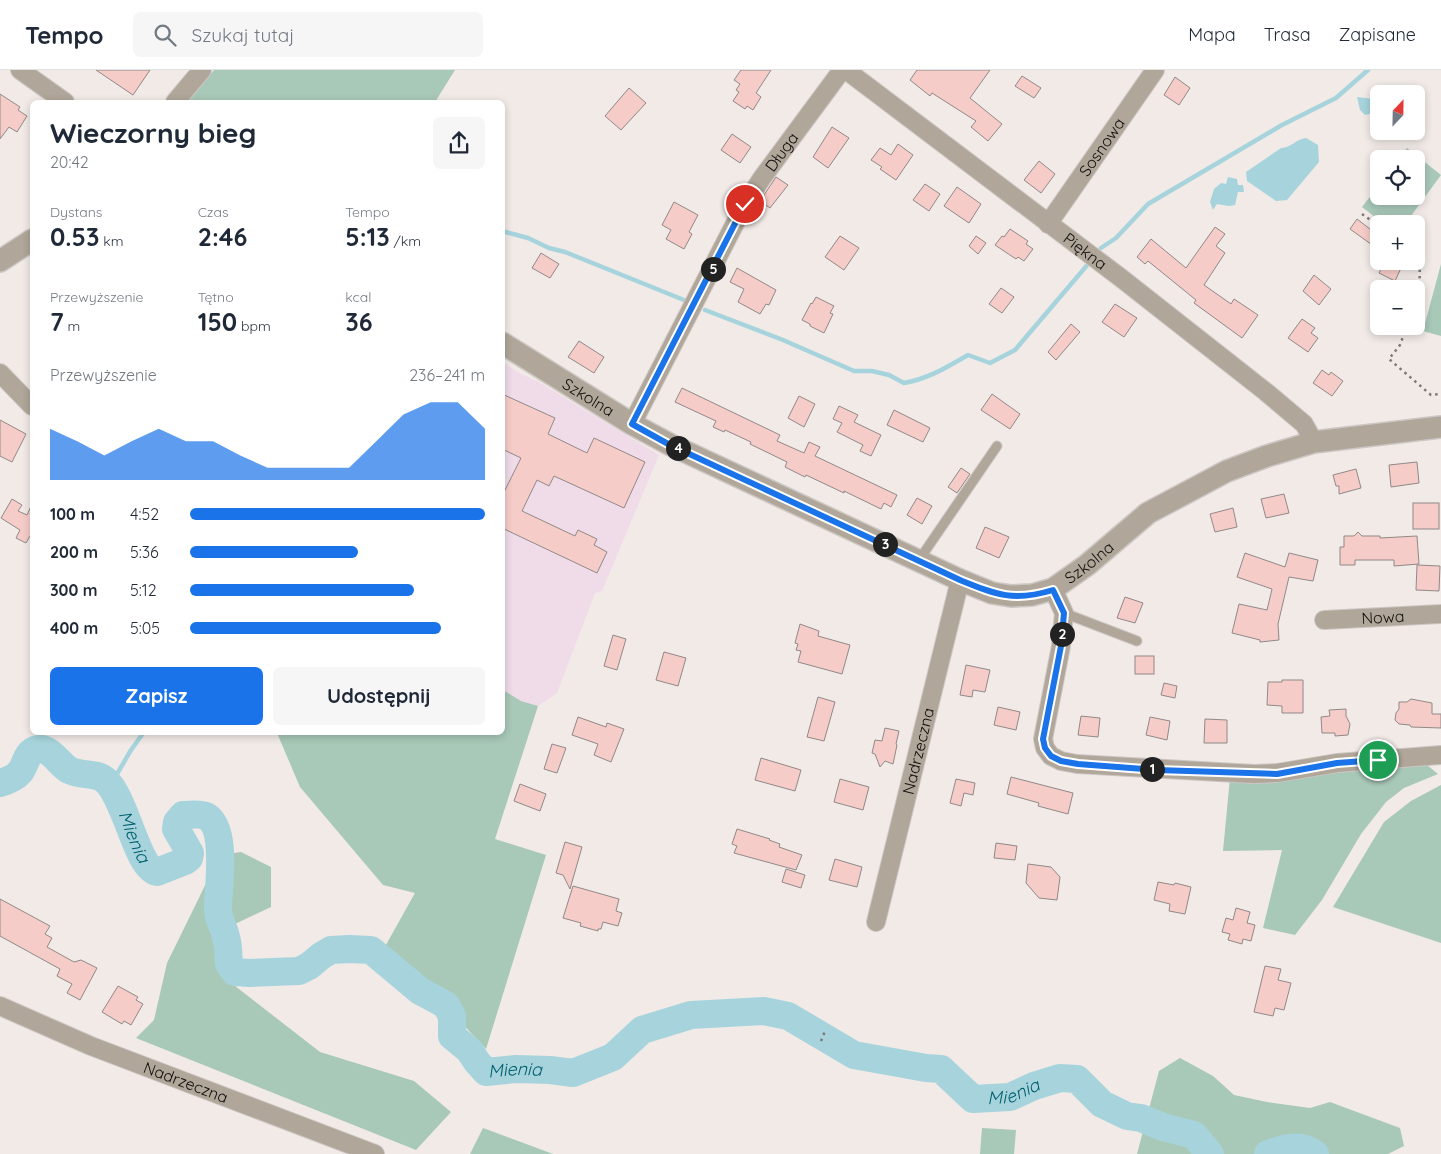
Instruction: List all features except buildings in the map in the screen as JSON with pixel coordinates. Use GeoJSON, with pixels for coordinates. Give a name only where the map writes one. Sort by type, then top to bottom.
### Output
{"type":"FeatureCollection","features":[{"type":"Feature","properties":{"kind":"street"},"geometry":{"type":"LineString","coordinates":[[20,70],[63,100]]}},
{"type":"Feature","properties":{"kind":"street"},"geometry":{"type":"LineString","coordinates":[[177,100],[202,70]]}},
{"type":"Feature","properties":{"kind":"street","name":"Długa"},"geometry":{"type":"LineString","coordinates":[[632,424],[745,204],[842,70]]}},
{"type":"Feature","properties":{"kind":"street","name":"Piękna"},"geometry":{"type":"LineString","coordinates":[[846,70],[1121,278],[1274,399],[1304,424],[1314,442]]}},
{"type":"Feature","properties":{"kind":"street","name":"Sosnowa"},"geometry":{"type":"LineString","coordinates":[[1048,224],[1096,158],[1155,70]]}},
{"type":"Feature","properties":{"kind":"street"},"geometry":{"type":"LineString","coordinates":[[0,260],[30,241]]}},
{"type":"Feature","properties":{"kind":"street","name":"Szkolna"},"geometry":{"type":"LineString","coordinates":[[505,345],[632,424],[670,445],[960,580],[992,593],[1011,596],[1032,596],[1053,590],[1087,565],[1134,524],[1163,504],[1227,471],[1267,456],[1314,442],[1441,428]]}},
{"type":"Feature","properties":{"kind":"street"},"geometry":{"type":"LineString","coordinates":[[0,373],[30,404]]}},
{"type":"Feature","properties":{"kind":"street","name":"Nadrzeczna"},"geometry":{"type":"LineString","coordinates":[[876,922],[960,580]]}},
{"type":"Feature","properties":{"kind":"street"},"geometry":{"type":"LineString","coordinates":[[1053,590],[1064,613],[1061,646],[1043,739],[1045,748],[1051,756],[1061,761],[1157,770],[1277,774],[1337,763],[1441,755]]}},
{"type":"Feature","properties":{"kind":"street","name":"Nowa"},"geometry":{"type":"LineString","coordinates":[[1324,620],[1441,614]]}},
{"type":"Feature","properties":{"kind":"street","name":"Nadrzeczna"},"geometry":{"type":"LineString","coordinates":[[0,1006],[91,1046],[376,1154]]}},
{"type":"Feature","properties":{"kind":"lane"},"geometry":{"type":"LineString","coordinates":[[919,560],[997,446]]}},
{"type":"Feature","properties":{"kind":"lane"},"geometry":{"type":"LineString","coordinates":[[1064,613],[1137,641]]}},
{"type":"Feature","properties":{"kind":"path"},"geometry":{"type":"LineString","coordinates":[[1362,214],[1370,220]]}},
{"type":"Feature","properties":{"kind":"path"},"geometry":{"type":"LineString","coordinates":[[1404,335],[1400,345],[1389,359],[1431,395],[1441,394]]}},
{"type":"Feature","properties":{"kind":"path"},"geometry":{"type":"LineString","coordinates":[[821,1041],[825,1031]]}},
{"type":"Feature","properties":{"kind":"shaded area"},"geometry":{"type":"Polygon","coordinates":[[[505,364],[537,381],[659,455],[602,591],[595,593],[557,693],[538,706],[521,701],[505,691],[505,364]]]}},
{"type":"Feature","properties":{"kind":"green space"},"geometry":{"type":"Polygon","coordinates":[[[214,70],[455,70],[436,100],[190,100],[214,70]]]}},
{"type":"Feature","properties":{"kind":"green space"},"geometry":{"type":"Polygon","coordinates":[[[1425,162],[1441,175],[1425,197],[1425,162]]]}},
{"type":"Feature","properties":{"kind":"green space"},"geometry":{"type":"Polygon","coordinates":[[[1370,197],[1370,205],[1419,205],[1412,215],[1372,215],[1362,207],[1370,197]]]}},
{"type":"Feature","properties":{"kind":"green space"},"geometry":{"type":"Polygon","coordinates":[[[1441,264],[1441,336],[1425,332],[1425,324],[1441,264]]]}},
{"type":"Feature","properties":{"kind":"green space"},"geometry":{"type":"Polygon","coordinates":[[[505,691],[521,701],[538,706],[495,839],[546,855],[486,1049],[456,1017],[452,1004],[382,952],[415,893],[383,885],[300,787],[278,735],[505,735],[505,691]]]}},
{"type":"Feature","properties":{"kind":"green space"},"geometry":{"type":"Polygon","coordinates":[[[1415,762],[1427,765],[1438,774],[1404,788],[1386,802],[1361,834],[1322,900],[1295,935],[1263,928],[1282,850],[1223,851],[1230,778],[1343,771],[1415,762]]]}},
{"type":"Feature","properties":{"kind":"green space"},"geometry":{"type":"Polygon","coordinates":[[[1441,785],[1441,943],[1333,907],[1384,822],[1411,801],[1441,785]]]}},
{"type":"Feature","properties":{"kind":"green space"},"geometry":{"type":"Polygon","coordinates":[[[241,852],[271,867],[271,907],[220,931],[226,979],[320,1052],[414,1081],[451,1112],[416,1150],[136,1038],[154,1020],[167,963],[220,855],[241,852]]]}},
{"type":"Feature","properties":{"kind":"green space"},"geometry":{"type":"Polygon","coordinates":[[[1180,1058],[1213,1076],[1234,1095],[1310,1108],[1330,1102],[1400,1128],[1404,1146],[1388,1154],[1137,1154],[1159,1071],[1180,1058]]]}},
{"type":"Feature","properties":{"kind":"green space"},"geometry":{"type":"Polygon","coordinates":[[[483,1128],[553,1154],[470,1154],[483,1128]]]}},
{"type":"Feature","properties":{"kind":"green space"},"geometry":{"type":"Polygon","coordinates":[[[982,1128],[1016,1130],[1014,1154],[980,1154],[982,1128]]]}},
{"type":"Feature","properties":{"kind":"water"},"geometry":{"type":"Polygon","coordinates":[[[1357,97],[1370,99],[1370,114],[1365,115],[1360,110],[1357,97]]]}},
{"type":"Feature","properties":{"kind":"water"},"geometry":{"type":"Polygon","coordinates":[[[1306,138],[1318,145],[1319,162],[1287,200],[1276,201],[1247,181],[1246,172],[1281,148],[1288,147],[1306,138]]]}},
{"type":"Feature","properties":{"kind":"water"},"geometry":{"type":"Polygon","coordinates":[[[1228,177],[1237,179],[1238,185],[1243,185],[1244,192],[1238,192],[1235,205],[1217,204],[1213,210],[1210,202],[1214,189],[1221,183],[1226,184],[1228,177]]]}},
{"type":"Feature","properties":{"kind":"waterway"},"geometry":{"type":"LineString","coordinates":[[1101,248],[1116,238],[1148,204],[1282,125],[1336,98],[1368,70]]}},
{"type":"Feature","properties":{"kind":"waterway"},"geometry":{"type":"LineString","coordinates":[[505,232],[565,252],[684,300]]}},
{"type":"Feature","properties":{"kind":"waterway"},"geometry":{"type":"LineString","coordinates":[[705,310],[783,340],[854,371],[872,371],[889,375],[904,383],[929,376],[968,355],[990,363],[1015,350],[1089,263]]}},
{"type":"Feature","properties":{"kind":"waterway"},"geometry":{"type":"LineString","coordinates":[[110,786],[142,735]]}},
{"type":"Feature","properties":{"kind":"waterway","name":"Mienia"},"geometry":{"type":"LineString","coordinates":[[0,783],[18,774],[31,752],[38,749],[50,753],[69,770],[105,780],[119,801],[143,858],[157,872],[189,858],[190,853],[176,829],[177,822],[183,815],[197,814],[206,816],[213,823],[217,833],[220,859],[218,913],[227,940],[229,964],[235,972],[299,971],[331,950],[371,950],[420,991],[446,1005],[452,1016],[452,1036],[469,1050],[486,1072],[516,1069],[573,1073],[613,1057],[642,1030],[691,1015],[764,1011],[788,1016],[854,1055],[941,1069],[973,1099],[1010,1097],[1034,1086],[1060,1078],[1077,1079],[1102,1104],[1127,1116],[1141,1118],[1163,1127],[1194,1135],[1210,1154]]}},
{"type":"Feature","properties":{"kind":"waterway","name":"Mienia"},"geometry":{"type":"LineString","coordinates":[[1268,1154],[1286,1148],[1304,1149],[1315,1154]]}},
{"type":"Feature","properties":{"kind":"route"},"geometry":{"type":"LineString","coordinates":[[745,204],[632,424],[670,445],[960,580],[992,593],[1021,597],[1053,590],[1064,613],[1061,646],[1043,739],[1045,748],[1051,756],[1061,761],[1157,770],[1277,774],[1337,763],[1378,760]]}}]}
